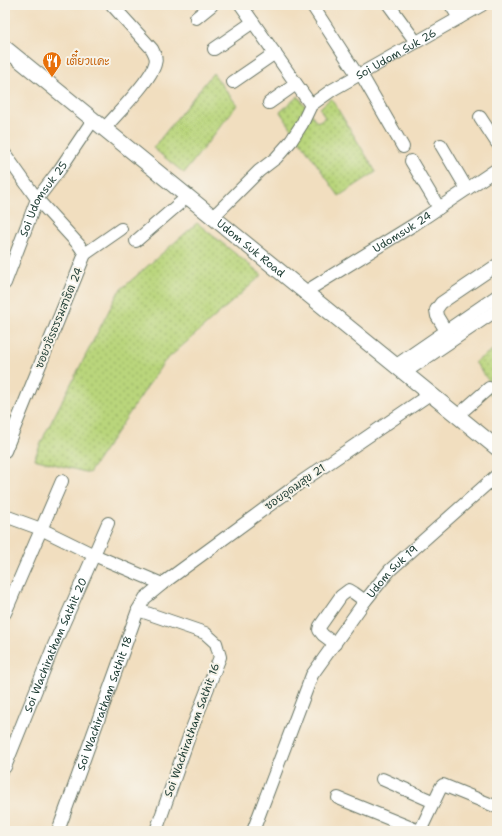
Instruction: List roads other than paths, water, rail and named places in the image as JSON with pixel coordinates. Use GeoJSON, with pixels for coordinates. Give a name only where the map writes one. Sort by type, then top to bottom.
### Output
{"type":"FeatureCollection","features":[{"type":"Feature","properties":{"kind":"main road","name":"Udom Suk Road"},"geometry":{"type":"LineString","coordinates":[[5,48],[212,218],[497,448]]}},
{"type":"Feature","properties":{"kind":"street","name":"Soi Udomsuk 25"},"geometry":{"type":"LineString","coordinates":[[5,283],[37,199],[60,169],[98,125],[149,76],[155,65],[156,58],[152,49],[112,5]]}},
{"type":"Feature","properties":{"kind":"street"},"geometry":{"type":"LineString","coordinates":[[196,18],[212,5]]}},
{"type":"Feature","properties":{"kind":"street"},"geometry":{"type":"LineString","coordinates":[[240,5],[311,105]]}},
{"type":"Feature","properties":{"kind":"street"},"geometry":{"type":"LineString","coordinates":[[312,5],[359,75],[403,147]]}},
{"type":"Feature","properties":{"kind":"street"},"geometry":{"type":"LineString","coordinates":[[389,5],[416,42]]}},
{"type":"Feature","properties":{"kind":"street"},"geometry":{"type":"LineString","coordinates":[[450,5],[459,18]]}},
{"type":"Feature","properties":{"kind":"street","name":"Soi Udom Suk 26"},"geometry":{"type":"LineString","coordinates":[[212,218],[259,172],[276,158],[291,141],[302,124],[311,105],[332,90],[482,5]]}},
{"type":"Feature","properties":{"kind":"street"},"geometry":{"type":"LineString","coordinates":[[214,49],[253,22]]}},
{"type":"Feature","properties":{"kind":"street"},"geometry":{"type":"LineString","coordinates":[[233,82],[274,53]]}},
{"type":"Feature","properties":{"kind":"street"},"geometry":{"type":"LineString","coordinates":[[269,103],[296,84]]}},
{"type":"Feature","properties":{"kind":"street"},"geometry":{"type":"LineString","coordinates":[[480,117],[497,143]]}},
{"type":"Feature","properties":{"kind":"street"},"geometry":{"type":"LineString","coordinates":[[442,145],[467,189]]}},
{"type":"Feature","properties":{"kind":"street","name":"ซอยวชิรธรรมสาธิต 24"},"geometry":{"type":"LineString","coordinates":[[5,154],[37,199],[79,245],[85,254],[10,423],[5,451]]}},
{"type":"Feature","properties":{"kind":"street"},"geometry":{"type":"LineString","coordinates":[[411,161],[439,208]]}},
{"type":"Feature","properties":{"kind":"street","name":"Udomsuk 24"},"geometry":{"type":"LineString","coordinates":[[305,292],[439,208],[497,169]]}},
{"type":"Feature","properties":{"kind":"street"},"geometry":{"type":"LineString","coordinates":[[136,242],[187,197]]}},
{"type":"Feature","properties":{"kind":"street"},"geometry":{"type":"LineString","coordinates":[[85,254],[121,229]]}},
{"type":"Feature","properties":{"kind":"street"},"geometry":{"type":"LineString","coordinates":[[445,336],[436,310],[441,303],[497,265]]}},
{"type":"Feature","properties":{"kind":"street"},"geometry":{"type":"LineString","coordinates":[[400,370],[497,296]]}},
{"type":"Feature","properties":{"kind":"street"},"geometry":{"type":"LineString","coordinates":[[445,336],[497,310]]}},
{"type":"Feature","properties":{"kind":"street"},"geometry":{"type":"LineString","coordinates":[[457,416],[489,388]]}},
{"type":"Feature","properties":{"kind":"street","name":"ซอยอุดมสุข 21"},"geometry":{"type":"LineString","coordinates":[[162,584],[301,482],[430,394]]}},
{"type":"Feature","properties":{"kind":"street","name":"Udom Suk 19"},"geometry":{"type":"LineString","coordinates":[[253,831],[312,675],[365,601],[390,570],[497,475]]}},
{"type":"Feature","properties":{"kind":"street"},"geometry":{"type":"LineString","coordinates":[[5,613],[62,481]]}},
{"type":"Feature","properties":{"kind":"street"},"geometry":{"type":"LineString","coordinates":[[8,517],[41,529],[94,555],[162,584]]}},
{"type":"Feature","properties":{"kind":"street","name":"Soi Wachiratham Sathit 20"},"geometry":{"type":"LineString","coordinates":[[5,767],[54,645],[108,523]]}},
{"type":"Feature","properties":{"kind":"street","name":"Soi Wachiratham Sathit 18"},"geometry":{"type":"LineString","coordinates":[[58,831],[138,610],[145,598],[162,584]]}},
{"type":"Feature","properties":{"kind":"street"},"geometry":{"type":"LineString","coordinates":[[335,644],[319,630],[341,596],[349,590],[365,601]]}},
{"type":"Feature","properties":{"kind":"street","name":"Soi Wachiratham Sathit 16"},"geometry":{"type":"LineString","coordinates":[[138,610],[205,633],[216,643],[220,657],[191,731],[156,831]]}},
{"type":"Feature","properties":{"kind":"street"},"geometry":{"type":"LineString","coordinates":[[382,779],[434,802]]}},
{"type":"Feature","properties":{"kind":"street"},"geometry":{"type":"LineString","coordinates":[[338,798],[419,831],[443,785],[497,807]]}},
{"type":"Feature","properties":{"kind":"place","name":"เตี๋ยวแคะ"},"geometry":{"type":"Point","coordinates":[52,78]}}]}
